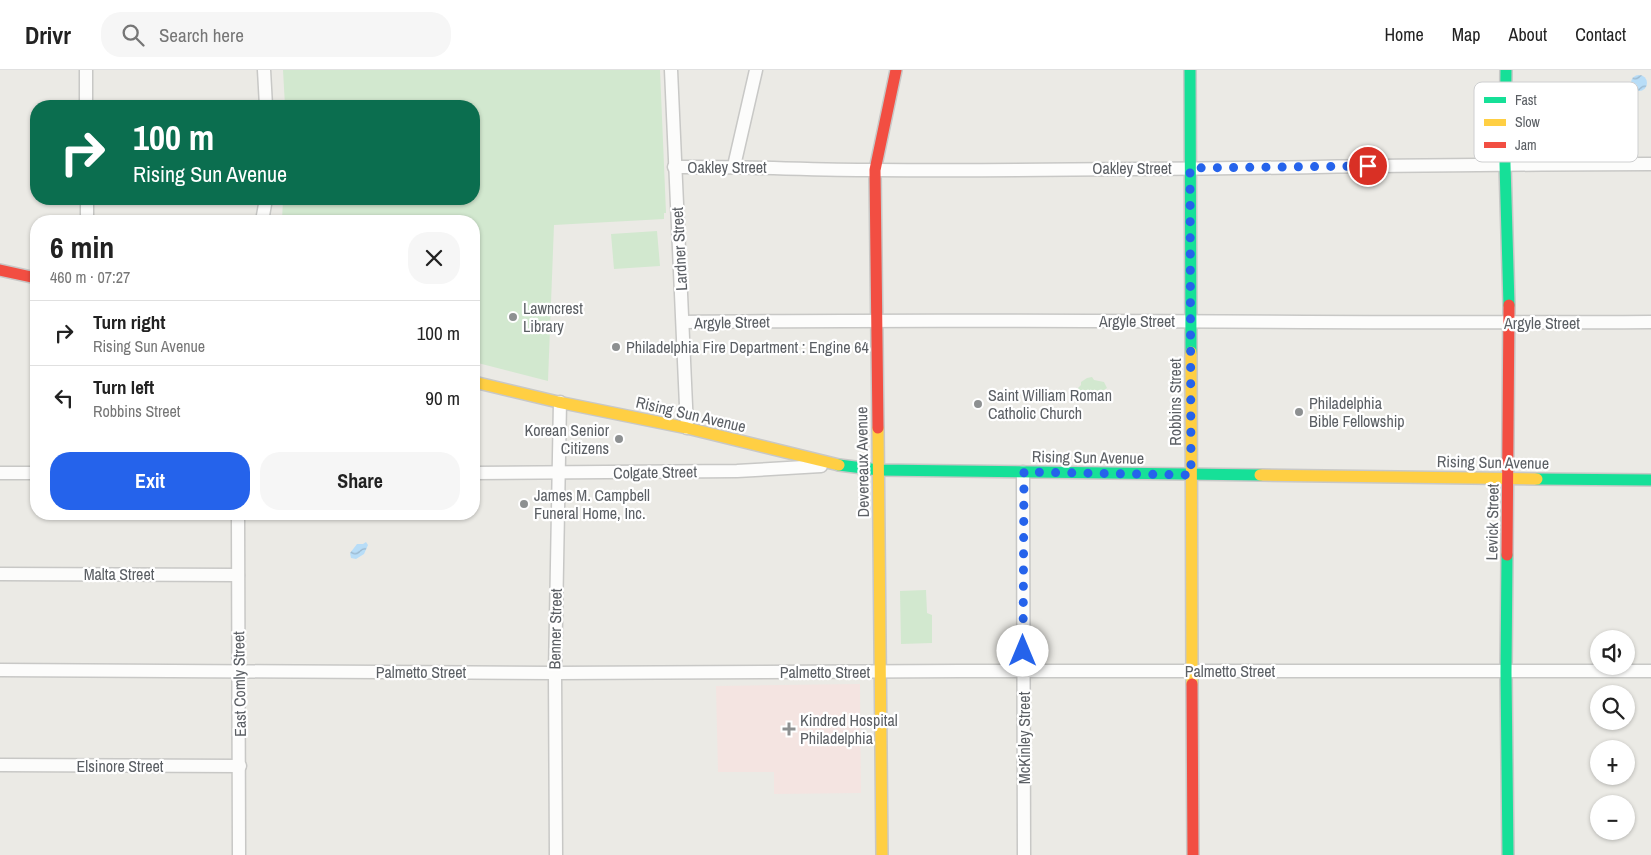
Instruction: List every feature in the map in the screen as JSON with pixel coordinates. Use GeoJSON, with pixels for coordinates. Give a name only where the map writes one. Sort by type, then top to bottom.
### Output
{"type":"FeatureCollection","features":[{"type":"Feature","properties":{"kind":"street"},"geometry":{"type":"LineString","coordinates":[[86,70],[86,100]]}},
{"type":"Feature","properties":{"kind":"street"},"geometry":{"type":"LineString","coordinates":[[264,70],[266,100]]}},
{"type":"Feature","properties":{"kind":"street","name":"Lardner Street"},"geometry":{"type":"LineString","coordinates":[[670,70],[687,428]]}},
{"type":"Feature","properties":{"kind":"street"},"geometry":{"type":"LineString","coordinates":[[734,166],[756,70]]}},
{"type":"Feature","properties":{"kind":"street","name":"Devereaux Avenue"},"geometry":{"type":"LineString","coordinates":[[882,855],[875,170],[896,70]]}},
{"type":"Feature","properties":{"kind":"street","name":"Robbins Street"},"geometry":{"type":"LineString","coordinates":[[1190,70],[1193,855]]}},
{"type":"Feature","properties":{"kind":"street","name":"Levick Street"},"geometry":{"type":"LineString","coordinates":[[1505,164],[1509,323],[1506,672],[1508,855]]}},
{"type":"Feature","properties":{"kind":"street","name":"Oakley Street"},"geometry":{"type":"LineString","coordinates":[[674,167],[734,166],[875,170],[1651,164]]}},
{"type":"Feature","properties":{"kind":"street"},"geometry":{"type":"LineString","coordinates":[[0,270],[30,277]]}},
{"type":"Feature","properties":{"kind":"street","name":"Argyle Street"},"geometry":{"type":"LineString","coordinates":[[683,322],[876,320],[1651,322]]}},
{"type":"Feature","properties":{"kind":"street","name":"Rising Sun Avenue"},"geometry":{"type":"LineString","coordinates":[[480,383],[687,428],[836,465],[879,470],[1651,480]]}},
{"type":"Feature","properties":{"kind":"street","name":"Benner Street"},"geometry":{"type":"LineString","coordinates":[[556,855],[554,673],[560,402]]}},
{"type":"Feature","properties":{"kind":"street","name":"Colgate Street"},"geometry":{"type":"LineString","coordinates":[[480,473],[737,471],[836,465]]}},
{"type":"Feature","properties":{"kind":"street","name":"McKinley Street"},"geometry":{"type":"LineString","coordinates":[[1024,472],[1024,855]]}},
{"type":"Feature","properties":{"kind":"street"},"geometry":{"type":"LineString","coordinates":[[0,473],[30,473]]}},
{"type":"Feature","properties":{"kind":"street","name":"East Comly Street"},"geometry":{"type":"LineString","coordinates":[[238,520],[239,855]]}},
{"type":"Feature","properties":{"kind":"street","name":"Malta Street"},"geometry":{"type":"LineString","coordinates":[[0,574],[238,574]]}},
{"type":"Feature","properties":{"kind":"street","name":"Palmetto Street"},"geometry":{"type":"LineString","coordinates":[[0,670],[554,673],[1651,671]]}},
{"type":"Feature","properties":{"kind":"street","name":"Elsinore Street"},"geometry":{"type":"LineString","coordinates":[[0,766],[240,766]]}},
{"type":"Feature","properties":{"kind":"shaded area","name":"Kindred Hospital Philadelphia"},"geometry":{"type":"Polygon","coordinates":[[[860,684],[861,793],[774,794],[774,772],[718,772],[716,686],[860,684]]]}},
{"type":"Feature","properties":{"kind":"green space"},"geometry":{"type":"Polygon","coordinates":[[[283,70],[660,70],[666,213],[664,213],[664,219],[554,225],[548,381],[480,364],[480,215],[282,215],[283,205],[480,205],[480,100],[285,100],[283,70]]]}},
{"type":"Feature","properties":{"kind":"green space"},"geometry":{"type":"Polygon","coordinates":[[[657,231],[660,266],[614,269],[611,234],[657,231]]]}},
{"type":"Feature","properties":{"kind":"green space"},"geometry":{"type":"Polygon","coordinates":[[[1092,377],[1094,380],[1104,382],[1107,388],[1100,390],[1095,396],[1082,394],[1077,391],[1081,382],[1092,377]]]}},
{"type":"Feature","properties":{"kind":"green space"},"geometry":{"type":"Polygon","coordinates":[[[926,590],[927,613],[932,615],[932,643],[901,644],[900,591],[926,590]]]}},
{"type":"Feature","properties":{"kind":"water"},"geometry":{"type":"Polygon","coordinates":[[[1636,75],[1642,75],[1647,80],[1647,86],[1642,91],[1638,91],[1638,82],[1631,82],[1636,75]]]}},
{"type":"Feature","properties":{"kind":"water"},"geometry":{"type":"Polygon","coordinates":[[[366,542],[368,545],[364,554],[356,559],[351,558],[350,553],[357,544],[366,542]]]}},
{"type":"Feature","properties":{"kind":"traffic: fast"},"geometry":{"type":"LineString","coordinates":[[1190,70],[1191,352]]}},
{"type":"Feature","properties":{"kind":"traffic: fast"},"geometry":{"type":"LineString","coordinates":[[1506,70],[1506,82]]}},
{"type":"Feature","properties":{"kind":"traffic: fast"},"geometry":{"type":"LineString","coordinates":[[1505,162],[1509,305]]}},
{"type":"Feature","properties":{"kind":"traffic: fast"},"geometry":{"type":"LineString","coordinates":[[839,465],[879,470],[1260,475]]}},
{"type":"Feature","properties":{"kind":"traffic: fast"},"geometry":{"type":"LineString","coordinates":[[1537,479],[1651,480]]}},
{"type":"Feature","properties":{"kind":"traffic: fast"},"geometry":{"type":"LineString","coordinates":[[1507,555],[1508,855]]}},
{"type":"Feature","properties":{"kind":"traffic: slow"},"geometry":{"type":"LineString","coordinates":[[1191,352],[1192,684]]}},
{"type":"Feature","properties":{"kind":"traffic: slow"},"geometry":{"type":"LineString","coordinates":[[480,383],[558,402],[687,428],[839,465]]}},
{"type":"Feature","properties":{"kind":"traffic: slow"},"geometry":{"type":"LineString","coordinates":[[878,428],[882,855]]}},
{"type":"Feature","properties":{"kind":"traffic: slow"},"geometry":{"type":"LineString","coordinates":[[1260,475],[1537,479]]}},
{"type":"Feature","properties":{"kind":"traffic: jam"},"geometry":{"type":"LineString","coordinates":[[878,428],[875,170],[896,70]]}},
{"type":"Feature","properties":{"kind":"traffic: jam"},"geometry":{"type":"LineString","coordinates":[[0,270],[30,277]]}},
{"type":"Feature","properties":{"kind":"traffic: jam"},"geometry":{"type":"LineString","coordinates":[[1507,555],[1509,305]]}},
{"type":"Feature","properties":{"kind":"traffic: jam"},"geometry":{"type":"LineString","coordinates":[[1192,684],[1193,855]]}},
{"type":"Feature","properties":{"kind":"place","name":"Lawncrest Library"},"geometry":{"type":"Point","coordinates":[513,317]}},
{"type":"Feature","properties":{"kind":"place","name":"Philadelphia Fire Department : Engine 64"},"geometry":{"type":"Point","coordinates":[616,347]}},
{"type":"Feature","properties":{"kind":"place","name":"Saint William Roman Catholic Church"},"geometry":{"type":"Point","coordinates":[978,404]}},
{"type":"Feature","properties":{"kind":"place","name":"Philadelphia Bible Fellowship"},"geometry":{"type":"Point","coordinates":[1299,412]}},
{"type":"Feature","properties":{"kind":"place","name":"Korean Senior Citizens"},"geometry":{"type":"Point","coordinates":[619,439]}},
{"type":"Feature","properties":{"kind":"place","name":"James M. Campbell Funeral Home, Inc."},"geometry":{"type":"Point","coordinates":[524,504]}},
{"type":"Feature","properties":{"kind":"place","name":"Kindred Hospital Philadelphia"},"geometry":{"type":"Point","coordinates":[789,729]}},
{"type":"Feature","properties":{"kind":"route"},"geometry":{"type":"LineString","coordinates":[[1023,651],[1024,472],[1191,475],[1190,168],[1368,166]]}}]}
